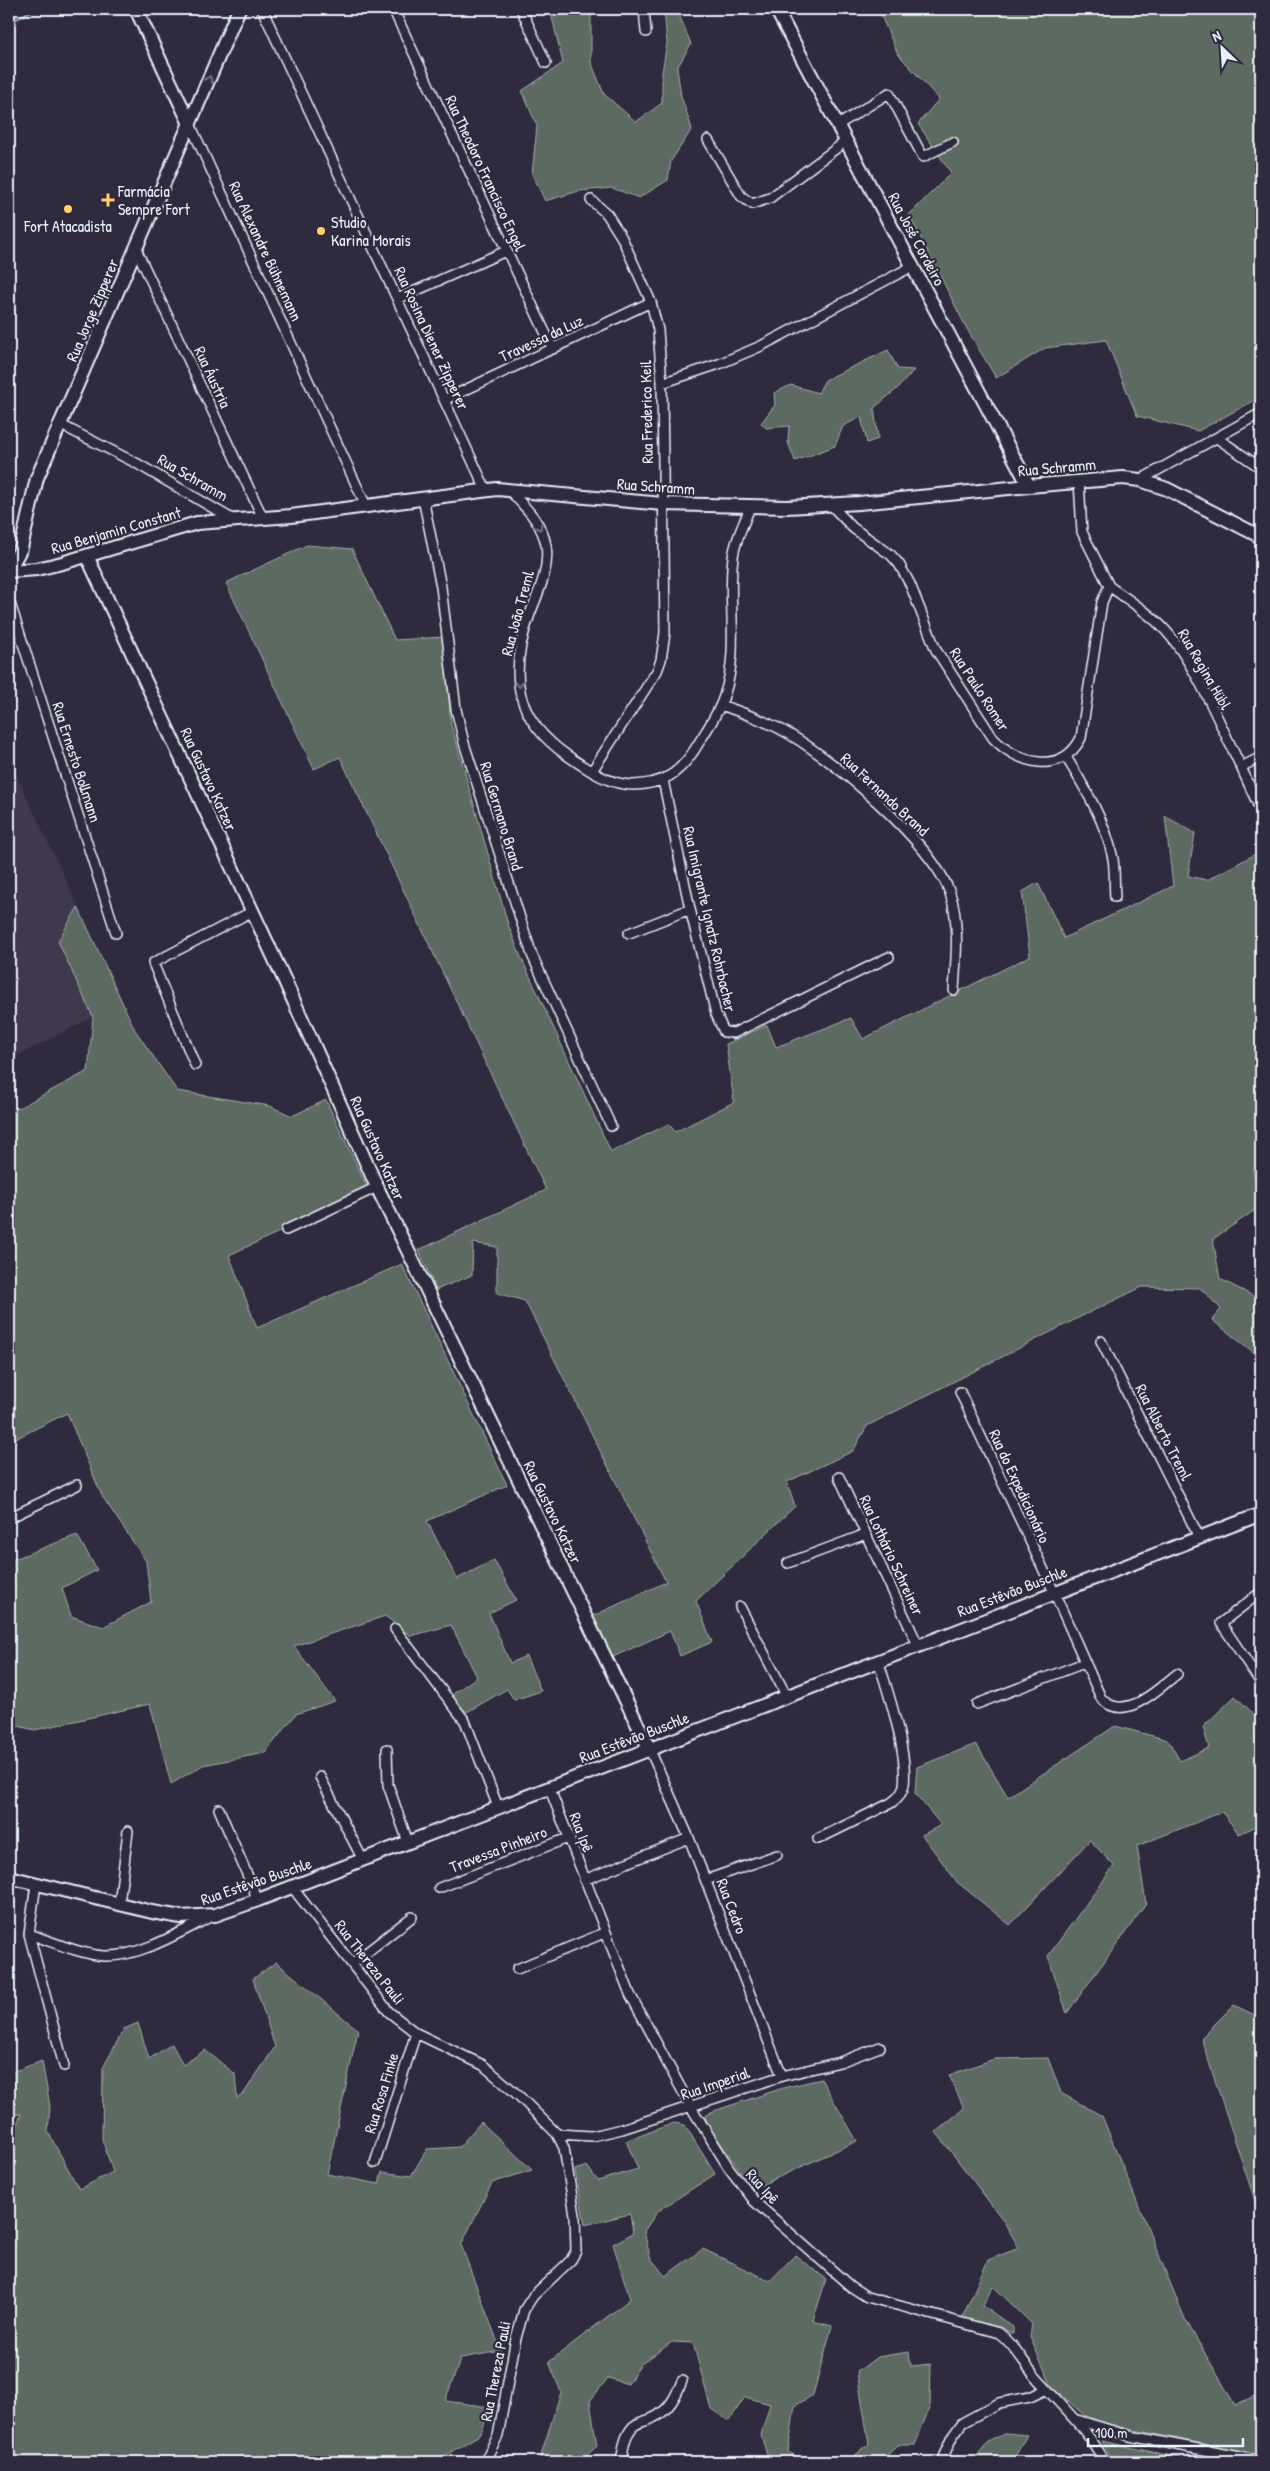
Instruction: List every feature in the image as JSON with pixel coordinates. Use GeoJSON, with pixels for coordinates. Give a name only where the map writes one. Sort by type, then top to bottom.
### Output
{"type":"FeatureCollection","features":[{"type":"Feature","properties":{"kind":"street","name":"Rua Alexandre Bühnemann"},"geometry":{"type":"LineString","coordinates":[[136,9],[366,506]]}},
{"type":"Feature","properties":{"kind":"street","name":"Rua Jorge Zipperer"},"geometry":{"type":"LineString","coordinates":[[9,570],[21,548],[37,478],[239,9]]}},
{"type":"Feature","properties":{"kind":"street","name":"Rua Rosina Diener Zipperer"},"geometry":{"type":"LineString","coordinates":[[262,9],[486,490]]}},
{"type":"Feature","properties":{"kind":"street","name":"Rua Theodoro Francisco Engel"},"geometry":{"type":"LineString","coordinates":[[393,9],[553,349]]}},
{"type":"Feature","properties":{"kind":"street"},"geometry":{"type":"LineString","coordinates":[[521,9],[546,63]]}},
{"type":"Feature","properties":{"kind":"street"},"geometry":{"type":"LineString","coordinates":[[644,9],[646,32]]}},
{"type":"Feature","properties":{"kind":"street","name":"Rua José Cordeiro"},"geometry":{"type":"LineString","coordinates":[[776,9],[1029,486]]}},
{"type":"Feature","properties":{"kind":"street"},"geometry":{"type":"LineString","coordinates":[[838,126],[889,93],[923,157],[953,142]]}},
{"type":"Feature","properties":{"kind":"street"},"geometry":{"type":"LineString","coordinates":[[708,140],[741,196],[752,204],[758,204],[770,198],[846,141]]}},
{"type":"Feature","properties":{"kind":"street","name":"Rua Frederico Keil"},"geometry":{"type":"LineString","coordinates":[[591,200],[607,214],[622,238],[651,302],[658,330],[662,383],[665,633],[661,660],[592,772]]}},
{"type":"Feature","properties":{"kind":"street","name":"Rua Áustria"},"geometry":{"type":"LineString","coordinates":[[136,249],[263,518]]}},
{"type":"Feature","properties":{"kind":"street"},"geometry":{"type":"LineString","coordinates":[[397,299],[506,251]]}},
{"type":"Feature","properties":{"kind":"street"},"geometry":{"type":"LineString","coordinates":[[662,383],[748,352],[814,320],[913,266]]}},
{"type":"Feature","properties":{"kind":"street","name":"Travessa da Luz"},"geometry":{"type":"LineString","coordinates":[[444,400],[651,302]]}},
{"type":"Feature","properties":{"kind":"street"},"geometry":{"type":"LineString","coordinates":[[1140,480],[1261,412]]}},
{"type":"Feature","properties":{"kind":"street","name":"Rua Schramm"},"geometry":{"type":"LineString","coordinates":[[61,425],[136,463],[232,519],[263,518],[486,490],[509,490],[663,504],[750,507],[831,506],[1109,478],[1140,480],[1175,492],[1261,537]]}},
{"type":"Feature","properties":{"kind":"street"},"geometry":{"type":"LineString","coordinates":[[1217,438],[1261,468]]}},
{"type":"Feature","properties":{"kind":"street"},"geometry":{"type":"LineString","coordinates":[[1079,481],[1082,532],[1109,586],[1100,612],[1084,730],[1078,745],[1066,757],[1089,797],[1110,844],[1114,861],[1115,897]]}},
{"type":"Feature","properties":{"kind":"street","name":"Rua João Treml"},"geometry":{"type":"LineString","coordinates":[[509,490],[531,514],[543,535],[546,546],[544,573],[524,632],[519,662],[518,677],[522,702],[530,720],[544,736],[592,772],[623,785],[663,780]]}},
{"type":"Feature","properties":{"kind":"street","name":"Rua Germano Brand"},"geometry":{"type":"LineString","coordinates":[[423,498],[441,587],[456,709],[466,751],[532,955],[611,1126]]}},
{"type":"Feature","properties":{"kind":"street","name":"Rua Paulo Romer"},"geometry":{"type":"LineString","coordinates":[[831,506],[853,528],[891,554],[899,564],[910,584],[936,650],[993,738],[1002,748],[1018,758],[1040,762],[1066,757]]}},
{"type":"Feature","properties":{"kind":"street"},"geometry":{"type":"LineString","coordinates":[[663,780],[675,772],[692,754],[725,695],[732,648],[733,554],[750,507]]}},
{"type":"Feature","properties":{"kind":"street","name":"Rua Benjamin Constant"},"geometry":{"type":"LineString","coordinates":[[9,570],[45,567],[178,528],[232,519]]}},
{"type":"Feature","properties":{"kind":"street","name":"Rua Gustavo Katzer"},"geometry":{"type":"LineString","coordinates":[[87,556],[253,911],[377,1187],[649,1748]]}},
{"type":"Feature","properties":{"kind":"street","name":"Rua Regina Hübl"},"geometry":{"type":"LineString","coordinates":[[1109,586],[1157,622],[1174,641],[1190,665],[1259,807]]}},
{"type":"Feature","properties":{"kind":"street","name":"Rua Ernesto Bollmann"},"geometry":{"type":"LineString","coordinates":[[9,600],[116,933]]}},
{"type":"Feature","properties":{"kind":"street","name":"Rua Fernando Brand"},"geometry":{"type":"LineString","coordinates":[[721,705],[781,729],[812,749],[873,800],[924,851],[943,879],[954,908],[957,946],[954,990]]}},
{"type":"Feature","properties":{"kind":"street"},"geometry":{"type":"LineString","coordinates":[[1241,767],[1261,756]]}},
{"type":"Feature","properties":{"kind":"street","name":"Rua Imigrante Ignatz Rohrbacher"},"geometry":{"type":"LineString","coordinates":[[663,780],[690,909],[721,1028],[729,1034],[889,958]]}},
{"type":"Feature","properties":{"kind":"street"},"geometry":{"type":"LineString","coordinates":[[629,933],[690,909]]}},
{"type":"Feature","properties":{"kind":"street"},"geometry":{"type":"LineString","coordinates":[[195,1065],[153,963],[253,911]]}},
{"type":"Feature","properties":{"kind":"street"},"geometry":{"type":"LineString","coordinates":[[286,1230],[377,1187]]}},
{"type":"Feature","properties":{"kind":"street","name":"Rua Alberto Treml"},"geometry":{"type":"LineString","coordinates":[[1102,1341],[1199,1537]]}},
{"type":"Feature","properties":{"kind":"street","name":"Rua do Expedicionário"},"geometry":{"type":"LineString","coordinates":[[960,1392],[1054,1592],[1101,1698],[1112,1706],[1137,1704],[1177,1674]]}},
{"type":"Feature","properties":{"kind":"street","name":"Rua Lothário Schreiner"},"geometry":{"type":"LineString","coordinates":[[839,1477],[918,1645]]}},
{"type":"Feature","properties":{"kind":"street"},"geometry":{"type":"LineString","coordinates":[[9,1518],[77,1485]]}},
{"type":"Feature","properties":{"kind":"street","name":"Rua Estêvão Buschle"},"geometry":{"type":"LineString","coordinates":[[9,1877],[181,1917],[215,1915],[363,1860],[786,1695],[1261,1514]]}},
{"type":"Feature","properties":{"kind":"street"},"geometry":{"type":"LineString","coordinates":[[788,1563],[866,1534]]}},
{"type":"Feature","properties":{"kind":"street"},"geometry":{"type":"LineString","coordinates":[[1261,1592],[1221,1623],[1261,1683]]}},
{"type":"Feature","properties":{"kind":"street"},"geometry":{"type":"LineString","coordinates":[[740,1607],[786,1695]]}},
{"type":"Feature","properties":{"kind":"street"},"geometry":{"type":"LineString","coordinates":[[395,1629],[465,1721],[498,1807]]}},
{"type":"Feature","properties":{"kind":"street"},"geometry":{"type":"LineString","coordinates":[[818,1839],[898,1799],[904,1786],[894,1714],[878,1660]]}},
{"type":"Feature","properties":{"kind":"street"},"geometry":{"type":"LineString","coordinates":[[977,1704],[1084,1663]]}},
{"type":"Feature","properties":{"kind":"street","name":"Rua Cedro"},"geometry":{"type":"LineString","coordinates":[[649,1748],[689,1838],[782,2076]]}},
{"type":"Feature","properties":{"kind":"street"},"geometry":{"type":"LineString","coordinates":[[387,1749],[388,1785],[408,1842]]}},
{"type":"Feature","properties":{"kind":"street"},"geometry":{"type":"LineString","coordinates":[[320,1777],[363,1860]]}},
{"type":"Feature","properties":{"kind":"street","name":"Rua Ipê"},"geometry":{"type":"LineString","coordinates":[[549,1787],[604,1933],[630,1994],[691,2107],[746,2193],[850,2286],[867,2297],[999,2333],[1014,2347],[1047,2389],[1077,2420],[1105,2462]]}},
{"type":"Feature","properties":{"kind":"street"},"geometry":{"type":"LineString","coordinates":[[219,1809],[258,1900]]}},
{"type":"Feature","properties":{"kind":"street"},"geometry":{"type":"LineString","coordinates":[[119,1904],[128,1831]]}},
{"type":"Feature","properties":{"kind":"street","name":"Travessa Pinheiro"},"geometry":{"type":"LineString","coordinates":[[439,1888],[568,1838]]}},
{"type":"Feature","properties":{"kind":"street"},"geometry":{"type":"LineString","coordinates":[[584,1880],[689,1838]]}},
{"type":"Feature","properties":{"kind":"street"},"geometry":{"type":"LineString","coordinates":[[706,1880],[777,1855]]}},
{"type":"Feature","properties":{"kind":"street"},"geometry":{"type":"LineString","coordinates":[[36,1884],[29,1934],[64,2066]]}},
{"type":"Feature","properties":{"kind":"street","name":"Rua Thereza Pauli"},"geometry":{"type":"LineString","coordinates":[[292,1887],[383,2006],[396,2019],[416,2033],[483,2065],[519,2096],[557,2134],[564,2148],[569,2166],[576,2251],[571,2260],[533,2296],[524,2310],[516,2338],[498,2436],[484,2462]]}},
{"type":"Feature","properties":{"kind":"street"},"geometry":{"type":"LineString","coordinates":[[29,1934],[91,1953],[112,1956],[157,1943],[215,1915]]}},
{"type":"Feature","properties":{"kind":"street"},"geometry":{"type":"LineString","coordinates":[[352,1964],[412,1918]]}},
{"type":"Feature","properties":{"kind":"street"},"geometry":{"type":"LineString","coordinates":[[517,1969],[604,1933]]}},
{"type":"Feature","properties":{"kind":"street","name":"Rua Rosa Finke"},"geometry":{"type":"LineString","coordinates":[[375,2162],[416,2033]]}},
{"type":"Feature","properties":{"kind":"street","name":"Rua Imperial"},"geometry":{"type":"LineString","coordinates":[[557,2134],[592,2136],[691,2107],[782,2076],[840,2062],[880,2047]]}},
{"type":"Feature","properties":{"kind":"street"},"geometry":{"type":"LineString","coordinates":[[621,2462],[625,2441],[630,2430],[638,2423],[651,2419],[664,2411],[674,2400],[682,2381]]}},
{"type":"Feature","properties":{"kind":"street"},"geometry":{"type":"LineString","coordinates":[[941,2462],[952,2438],[962,2423],[999,2403],[1030,2396],[1047,2389]]}},
{"type":"Feature","properties":{"kind":"street"},"geometry":{"type":"LineString","coordinates":[[1077,2420],[1130,2436],[1261,2461]]}},
{"type":"Feature","properties":{"kind":"shaded area"},"geometry":{"type":"Polygon","coordinates":[[[550,9],[591,9],[591,62],[604,94],[636,122],[662,103],[662,72],[667,43],[664,9],[683,9],[680,17],[691,44],[677,68],[681,96],[692,129],[671,161],[668,180],[639,198],[612,188],[579,191],[545,201],[532,174],[537,126],[522,91],[563,63],[550,9]]]}},
{"type":"Feature","properties":{"kind":"shaded area"},"geometry":{"type":"Polygon","coordinates":[[[878,9],[1261,9],[1261,397],[1198,431],[1137,416],[1106,340],[1045,348],[996,378],[967,329],[909,215],[951,173],[918,124],[939,99],[898,54],[878,9]]]}},
{"type":"Feature","properties":{"kind":"shaded area"},"geometry":{"type":"Polygon","coordinates":[[[888,350],[898,369],[914,370],[898,388],[874,408],[878,439],[867,443],[861,417],[843,426],[835,446],[795,461],[788,442],[789,426],[766,428],[761,423],[775,405],[774,393],[791,385],[818,393],[825,380],[888,350]]]}},
{"type":"Feature","properties":{"kind":"shaded area"},"geometry":{"type":"Polygon","coordinates":[[[307,545],[352,549],[395,640],[443,637],[451,724],[508,924],[520,955],[611,1152],[669,1124],[675,1132],[734,1102],[726,1044],[767,1025],[776,1047],[851,1018],[863,1039],[1030,956],[1022,892],[1038,883],[1064,938],[1173,886],[1165,816],[1195,833],[1188,876],[1207,880],[1261,851],[1261,1167],[1253,1169],[1258,1208],[1213,1239],[1220,1279],[1261,1300],[1261,1358],[1212,1320],[1221,1309],[1200,1288],[1142,1287],[867,1426],[853,1451],[787,1482],[795,1506],[696,1601],[712,1642],[680,1656],[670,1631],[613,1657],[593,1616],[666,1582],[525,1301],[497,1293],[497,1247],[473,1243],[472,1275],[436,1290],[419,1250],[546,1190],[340,757],[314,769],[226,583],[307,545]]]}},
{"type":"Feature","properties":{"kind":"shaded area"},"geometry":{"type":"Polygon","coordinates":[[[9,759],[124,1004],[93,1017],[9,1060],[9,759]]]}},
{"type":"Feature","properties":{"kind":"shaded area"},"geometry":{"type":"Polygon","coordinates":[[[78,907],[135,1030],[177,1091],[270,1106],[292,1116],[326,1100],[369,1191],[229,1255],[257,1328],[402,1264],[507,1485],[427,1521],[457,1579],[494,1560],[516,1600],[489,1613],[510,1663],[526,1656],[541,1691],[514,1700],[507,1689],[467,1712],[454,1702],[454,1693],[477,1677],[451,1625],[411,1636],[385,1616],[294,1646],[335,1701],[296,1714],[265,1753],[203,1765],[171,1784],[150,1704],[35,1730],[9,1724],[9,1592],[16,1589],[9,1561],[77,1535],[97,1570],[62,1588],[71,1616],[103,1627],[151,1602],[146,1561],[102,1496],[67,1413],[9,1442],[9,1113],[88,1071],[93,1017],[58,941],[78,907]]]}},
{"type":"Feature","properties":{"kind":"shaded area"},"geometry":{"type":"Polygon","coordinates":[[[1235,1696],[1261,1721],[1261,1824],[1239,1834],[1222,1812],[1137,1846],[1146,1904],[1067,2013],[1048,1956],[1114,1866],[1090,1840],[1010,1925],[957,1882],[922,1835],[941,1825],[915,1793],[917,1767],[976,1744],[1008,1797],[1115,1726],[1168,1740],[1180,1761],[1209,1748],[1203,1727],[1235,1696]]]}},
{"type":"Feature","properties":{"kind":"shaded area"},"geometry":{"type":"Polygon","coordinates":[[[276,1962],[358,2030],[327,2174],[379,2184],[382,2172],[411,2176],[427,2149],[459,2147],[481,2122],[532,2170],[492,2183],[461,2245],[501,2351],[461,2358],[445,2401],[490,2407],[481,2434],[434,2462],[9,2462],[9,2144],[21,2114],[9,2115],[9,2073],[42,2061],[50,2106],[48,2132],[79,2189],[113,2172],[102,2139],[103,2068],[124,2029],[138,2023],[149,2059],[172,2044],[183,2065],[205,2050],[235,2074],[237,2098],[244,2093],[275,2047],[253,1979],[276,1962]]]}},
{"type":"Feature","properties":{"kind":"shaded area"},"geometry":{"type":"Polygon","coordinates":[[[1234,2005],[1261,2018],[1261,2219],[1201,2038],[1234,2005]]]}},
{"type":"Feature","properties":{"kind":"shaded area"},"geometry":{"type":"Polygon","coordinates":[[[1048,2058],[1061,2093],[1102,2116],[1185,2319],[1235,2405],[1261,2393],[1261,2456],[1105,2424],[1084,2415],[1052,2387],[1030,2337],[1032,2324],[993,2286],[983,2306],[1013,2327],[1013,2334],[1002,2328],[962,2318],[988,2260],[1019,2248],[1003,2220],[936,2132],[964,2108],[949,2075],[994,2059],[1048,2058]]]}},
{"type":"Feature","properties":{"kind":"shaded area"},"geometry":{"type":"Polygon","coordinates":[[[821,2079],[857,2141],[753,2189],[707,2124],[705,2116],[711,2112],[783,2088],[821,2079]]]}},
{"type":"Feature","properties":{"kind":"shaded area"},"geometry":{"type":"Polygon","coordinates":[[[674,2123],[685,2125],[715,2174],[658,2211],[644,2231],[650,2257],[665,2276],[703,2249],[770,2281],[795,2255],[826,2279],[813,2321],[832,2326],[813,2395],[795,2406],[788,2452],[809,2462],[769,2462],[761,2435],[770,2404],[745,2397],[729,2421],[711,2409],[693,2343],[672,2342],[641,2364],[628,2384],[608,2378],[590,2401],[597,2446],[580,2462],[544,2462],[540,2458],[561,2392],[549,2362],[630,2299],[613,2244],[633,2233],[630,2214],[585,2225],[575,2170],[587,2166],[598,2181],[638,2169],[626,2141],[674,2123]]]}},
{"type":"Feature","properties":{"kind":"shaded area"},"geometry":{"type":"Polygon","coordinates":[[[909,2352],[911,2366],[931,2364],[930,2406],[915,2445],[898,2445],[880,2462],[847,2462],[869,2444],[857,2372],[877,2357],[909,2352]]]}},
{"type":"Feature","properties":{"kind":"shaded area"},"geometry":{"type":"Polygon","coordinates":[[[1006,2433],[1027,2435],[1012,2462],[972,2462],[988,2442],[1006,2433]]]}},
{"type":"Feature","properties":{"kind":"shaded area"},"geometry":{"type":"Polygon","coordinates":[[[1102,2441],[1198,2462],[1113,2462],[1102,2441]]]}},
{"type":"Feature","properties":{"kind":"waterway"},"geometry":{"type":"LineString","coordinates":[[12,21],[35,9]]}},
{"type":"Feature","properties":{"kind":"place","name":"Farmácia Sempre Fort"},"geometry":{"type":"Point","coordinates":[108,200]}},
{"type":"Feature","properties":{"kind":"place","name":"Fort Atacadista"},"geometry":{"type":"Point","coordinates":[68,209]}},
{"type":"Feature","properties":{"kind":"place","name":"Studio Karina Morais"},"geometry":{"type":"Point","coordinates":[321,231]}}]}
